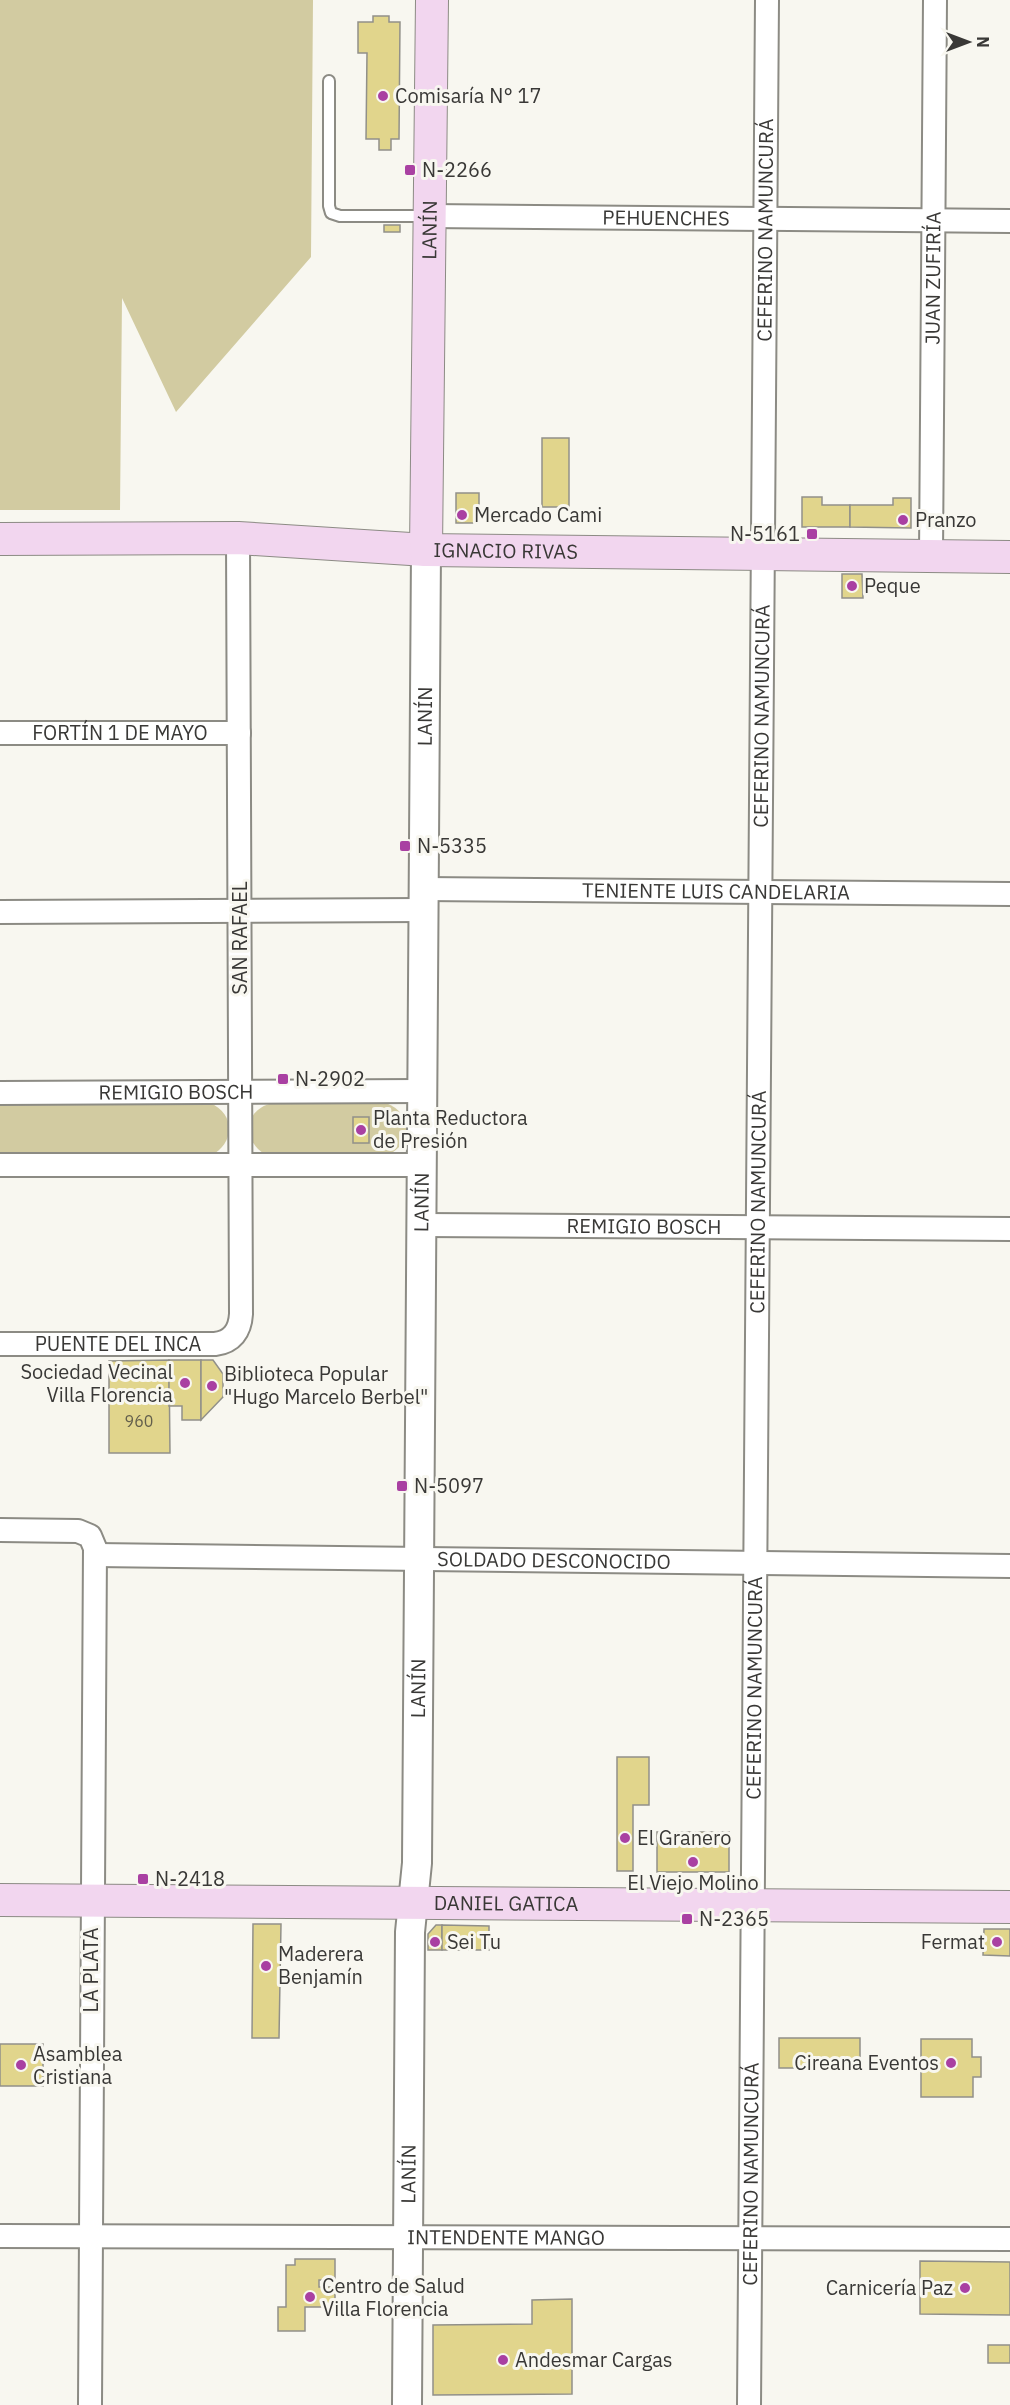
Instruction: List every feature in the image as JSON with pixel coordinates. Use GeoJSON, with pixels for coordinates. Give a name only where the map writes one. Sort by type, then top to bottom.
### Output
{"type":"FeatureCollection","features":[{"type":"Feature","properties":{"kind":"main road","name":"LANÍN"},"geometry":{"type":"LineString","coordinates":[[426,550],[432,0]]}},
{"type":"Feature","properties":{"kind":"main road","name":"IGNACIO RIVAS"},"geometry":{"type":"LineString","coordinates":[[0,539],[238,538],[426,550],[1010,557]]}},
{"type":"Feature","properties":{"kind":"main road","name":"DANIEL GATICA"},"geometry":{"type":"LineString","coordinates":[[0,1900],[1010,1907]]}},
{"type":"Feature","properties":{"kind":"street","name":"CEFERINO NAMUNCURÁ"},"geometry":{"type":"LineString","coordinates":[[749,2405],[767,0]]}},
{"type":"Feature","properties":{"kind":"street","name":"JUAN ZUFIRÍA"},"geometry":{"type":"LineString","coordinates":[[931,556],[935,0]]}},
{"type":"Feature","properties":{"kind":"street","name":"PEHUENCHES"},"geometry":{"type":"LineString","coordinates":[[430,216],[1010,221]]}},
{"type":"Feature","properties":{"kind":"street","name":"SAN RAFAEL"},"geometry":{"type":"LineString","coordinates":[[234,1336],[241,1314],[238,538]]}},
{"type":"Feature","properties":{"kind":"street","name":"LANÍN"},"geometry":{"type":"LineString","coordinates":[[407,2405],[412,1902],[417,1863],[426,550]]}},
{"type":"Feature","properties":{"kind":"street","name":"FORTÍN 1 DE MAYO"},"geometry":{"type":"LineString","coordinates":[[0,733],[239,733]]}},
{"type":"Feature","properties":{"kind":"street","name":"TENIENTE LUIS CANDELARIA"},"geometry":{"type":"LineString","coordinates":[[0,912],[239,911],[424,900],[760,892],[1010,894]]}},
{"type":"Feature","properties":{"kind":"street","name":"REMIGIO BOSCH"},"geometry":{"type":"LineString","coordinates":[[0,1093],[422,1091]]}},
{"type":"Feature","properties":{"kind":"street"},"geometry":{"type":"LineString","coordinates":[[0,1165],[422,1165]]}},
{"type":"Feature","properties":{"kind":"street","name":"REMIGIO BOSCH"},"geometry":{"type":"LineString","coordinates":[[422,1225],[1010,1229]]}},
{"type":"Feature","properties":{"kind":"street","name":"PUENTE DEL INCA"},"geometry":{"type":"LineString","coordinates":[[0,1344],[215,1344],[234,1336]]}},
{"type":"Feature","properties":{"kind":"street","name":"SOLDADO DESCONOCIDO"},"geometry":{"type":"LineString","coordinates":[[0,1530],[71,1530],[93,1546],[419,1559],[1010,1566]]}},
{"type":"Feature","properties":{"kind":"street","name":"LA PLATA"},"geometry":{"type":"LineString","coordinates":[[90,2405],[93,1546]]}},
{"type":"Feature","properties":{"kind":"street","name":"INTENDENTE MANGO"},"geometry":{"type":"LineString","coordinates":[[0,2236],[1010,2239]]}},
{"type":"Feature","properties":{"kind":"lane"},"geometry":{"type":"LineString","coordinates":[[329,81],[329,206],[331,213],[340,216],[430,216]]}},
{"type":"Feature","properties":{"kind":"shaded area"},"geometry":{"type":"Polygon","coordinates":[[[0,0],[313,0],[311,257],[176,412],[122,298],[120,510],[0,510],[0,0]]]}},
{"type":"Feature","properties":{"kind":"shaded area"},"geometry":{"type":"Polygon","coordinates":[[[0,1102],[210,1103],[224,1114],[228,1121],[228,1137],[218,1151],[210,1156],[0,1156],[0,1102]]]}},
{"type":"Feature","properties":{"kind":"shaded area"},"geometry":{"type":"Polygon","coordinates":[[[272,1103],[386,1103],[401,1114],[405,1121],[405,1136],[396,1150],[388,1155],[264,1154],[252,1140],[249,1125],[256,1112],[272,1103]]]}},
{"type":"Feature","properties":{"kind":"building","name":"Comisaría N° 17"},"geometry":{"type":"Polygon","coordinates":[[[373,16],[389,16],[389,22],[400,22],[399,139],[391,139],[391,150],[379,150],[379,139],[366,139],[367,53],[358,53],[358,22],[373,22],[373,16]]]}},
{"type":"Feature","properties":{"kind":"building"},"geometry":{"type":"Polygon","coordinates":[[[384,225],[400,225],[400,232],[384,232],[384,225]]]}},
{"type":"Feature","properties":{"kind":"building"},"geometry":{"type":"Polygon","coordinates":[[[542,438],[569,438],[569,507],[542,507],[542,438]]]}},
{"type":"Feature","properties":{"kind":"building"},"geometry":{"type":"Polygon","coordinates":[[[456,493],[479,493],[479,523],[456,523],[456,493]]]}},
{"type":"Feature","properties":{"kind":"building"},"geometry":{"type":"Polygon","coordinates":[[[802,497],[822,497],[822,505],[850,505],[850,527],[802,527],[802,497]]]}},
{"type":"Feature","properties":{"kind":"building"},"geometry":{"type":"Polygon","coordinates":[[[893,498],[911,498],[911,528],[850,527],[850,505],[893,505],[893,498]]]}},
{"type":"Feature","properties":{"kind":"building","name":"Peque"},"geometry":{"type":"Polygon","coordinates":[[[842,574],[862,574],[863,598],[842,598],[842,574]]]}},
{"type":"Feature","properties":{"kind":"building","name":"Planta Reductora de Presión"},"geometry":{"type":"Polygon","coordinates":[[[353,1117],[369,1117],[369,1143],[353,1143],[353,1117]]]}},
{"type":"Feature","properties":{"kind":"building"},"geometry":{"type":"Polygon","coordinates":[[[169,1360],[170,1453],[109,1453],[109,1361],[169,1360]]]}},
{"type":"Feature","properties":{"kind":"building","name":"Sociedad Vecinal Villa Florencia"},"geometry":{"type":"Polygon","coordinates":[[[169,1360],[201,1360],[201,1420],[182,1420],[182,1406],[169,1406],[169,1360]]]}},
{"type":"Feature","properties":{"kind":"building","name":"Biblioteca Popular \"Hugo Marcelo Berbel\""},"geometry":{"type":"Polygon","coordinates":[[[201,1360],[213,1360],[223,1374],[223,1397],[201,1420],[201,1360]]]}},
{"type":"Feature","properties":{"kind":"building","name":"El Granero"},"geometry":{"type":"Polygon","coordinates":[[[617,1757],[649,1757],[649,1805],[633,1805],[633,1871],[617,1871],[617,1757]]]}},
{"type":"Feature","properties":{"kind":"building"},"geometry":{"type":"Polygon","coordinates":[[[657,1832],[729,1832],[729,1872],[657,1872],[657,1832]]]}},
{"type":"Feature","properties":{"kind":"building","name":"Maderera Benjamín"},"geometry":{"type":"Polygon","coordinates":[[[253,1924],[281,1924],[279,2038],[252,2038],[253,1924]]]}},
{"type":"Feature","properties":{"kind":"building","name":"Sei Tu"},"geometry":{"type":"Polygon","coordinates":[[[436,1925],[442,1925],[442,1950],[428,1950],[428,1934],[436,1925]]]}},
{"type":"Feature","properties":{"kind":"building"},"geometry":{"type":"Polygon","coordinates":[[[442,1925],[489,1926],[489,1950],[442,1950],[442,1925]]]}},
{"type":"Feature","properties":{"kind":"building","name":"Fermat"},"geometry":{"type":"Polygon","coordinates":[[[984,1929],[1010,1929],[1010,1956],[983,1955],[984,1929]]]}},
{"type":"Feature","properties":{"kind":"building"},"geometry":{"type":"Polygon","coordinates":[[[779,2038],[860,2038],[860,2068],[779,2068],[779,2038]]]}},
{"type":"Feature","properties":{"kind":"building","name":"Cireana Eventos"},"geometry":{"type":"Polygon","coordinates":[[[921,2039],[972,2039],[972,2057],[981,2057],[981,2077],[973,2077],[973,2097],[921,2097],[921,2039]]]}},
{"type":"Feature","properties":{"kind":"building","name":"Asamblea Cristiana"},"geometry":{"type":"Polygon","coordinates":[[[0,2044],[43,2044],[43,2086],[0,2086],[0,2044]]]}},
{"type":"Feature","properties":{"kind":"building","name":"Centro de Salud Villa Florencia"},"geometry":{"type":"Polygon","coordinates":[[[295,2259],[335,2259],[335,2280],[319,2280],[319,2287],[335,2287],[335,2307],[305,2307],[305,2331],[278,2331],[278,2307],[286,2307],[286,2265],[295,2265],[295,2259]]]}},
{"type":"Feature","properties":{"kind":"building","name":"Carnicería Paz"},"geometry":{"type":"Polygon","coordinates":[[[920,2261],[1010,2262],[1010,2315],[920,2314],[920,2261]]]}},
{"type":"Feature","properties":{"kind":"building","name":"Andesmar Cargas"},"geometry":{"type":"Polygon","coordinates":[[[572,2299],[572,2394],[433,2395],[433,2325],[532,2324],[532,2300],[572,2299]]]}},
{"type":"Feature","properties":{"kind":"building"},"geometry":{"type":"Polygon","coordinates":[[[988,2345],[1010,2345],[1010,2363],[988,2363],[988,2345]]]}},
{"type":"Feature","properties":{"kind":"place","name":"Comisaría N° 17"},"geometry":{"type":"Point","coordinates":[383,96]}},
{"type":"Feature","properties":{"kind":"place","name":"N-2266"},"geometry":{"type":"Point","coordinates":[410,170]}},
{"type":"Feature","properties":{"kind":"place","name":"Mercado Cami"},"geometry":{"type":"Point","coordinates":[462,515]}},
{"type":"Feature","properties":{"kind":"place","name":"Pranzo"},"geometry":{"type":"Point","coordinates":[903,520]}},
{"type":"Feature","properties":{"kind":"place","name":"N-5161"},"geometry":{"type":"Point","coordinates":[812,534]}},
{"type":"Feature","properties":{"kind":"place","name":"Peque"},"geometry":{"type":"Point","coordinates":[852,586]}},
{"type":"Feature","properties":{"kind":"place","name":"N-5335"},"geometry":{"type":"Point","coordinates":[405,846]}},
{"type":"Feature","properties":{"kind":"place","name":"N-2902"},"geometry":{"type":"Point","coordinates":[283,1079]}},
{"type":"Feature","properties":{"kind":"place","name":"Planta Reductora de Presión"},"geometry":{"type":"Point","coordinates":[361,1130]}},
{"type":"Feature","properties":{"kind":"place","name":"Sociedad Vecinal Villa Florencia"},"geometry":{"type":"Point","coordinates":[185,1383]}},
{"type":"Feature","properties":{"kind":"place","name":"Biblioteca Popular \"Hugo Marcelo Berbel\""},"geometry":{"type":"Point","coordinates":[212,1386]}},
{"type":"Feature","properties":{"kind":"place","name":"N-5097"},"geometry":{"type":"Point","coordinates":[402,1486]}},
{"type":"Feature","properties":{"kind":"place","name":"El Granero"},"geometry":{"type":"Point","coordinates":[625,1838]}},
{"type":"Feature","properties":{"kind":"place","name":"El Viejo Molino"},"geometry":{"type":"Point","coordinates":[693,1862]}},
{"type":"Feature","properties":{"kind":"place","name":"N-2418"},"geometry":{"type":"Point","coordinates":[143,1879]}},
{"type":"Feature","properties":{"kind":"place","name":"N-2365"},"geometry":{"type":"Point","coordinates":[687,1919]}},
{"type":"Feature","properties":{"kind":"place","name":"Sei Tu"},"geometry":{"type":"Point","coordinates":[435,1942]}},
{"type":"Feature","properties":{"kind":"place","name":"Fermat"},"geometry":{"type":"Point","coordinates":[997,1942]}},
{"type":"Feature","properties":{"kind":"place","name":"Maderera Benjamín"},"geometry":{"type":"Point","coordinates":[266,1966]}},
{"type":"Feature","properties":{"kind":"place","name":"Cireana Eventos"},"geometry":{"type":"Point","coordinates":[951,2063]}},
{"type":"Feature","properties":{"kind":"place","name":"Asamblea Cristiana"},"geometry":{"type":"Point","coordinates":[21,2065]}},
{"type":"Feature","properties":{"kind":"place","name":"Carnicería Paz"},"geometry":{"type":"Point","coordinates":[965,2288]}},
{"type":"Feature","properties":{"kind":"place","name":"Centro de Salud Villa Florencia"},"geometry":{"type":"Point","coordinates":[310,2297]}},
{"type":"Feature","properties":{"kind":"place","name":"Andesmar Cargas"},"geometry":{"type":"Point","coordinates":[503,2360]}}]}
